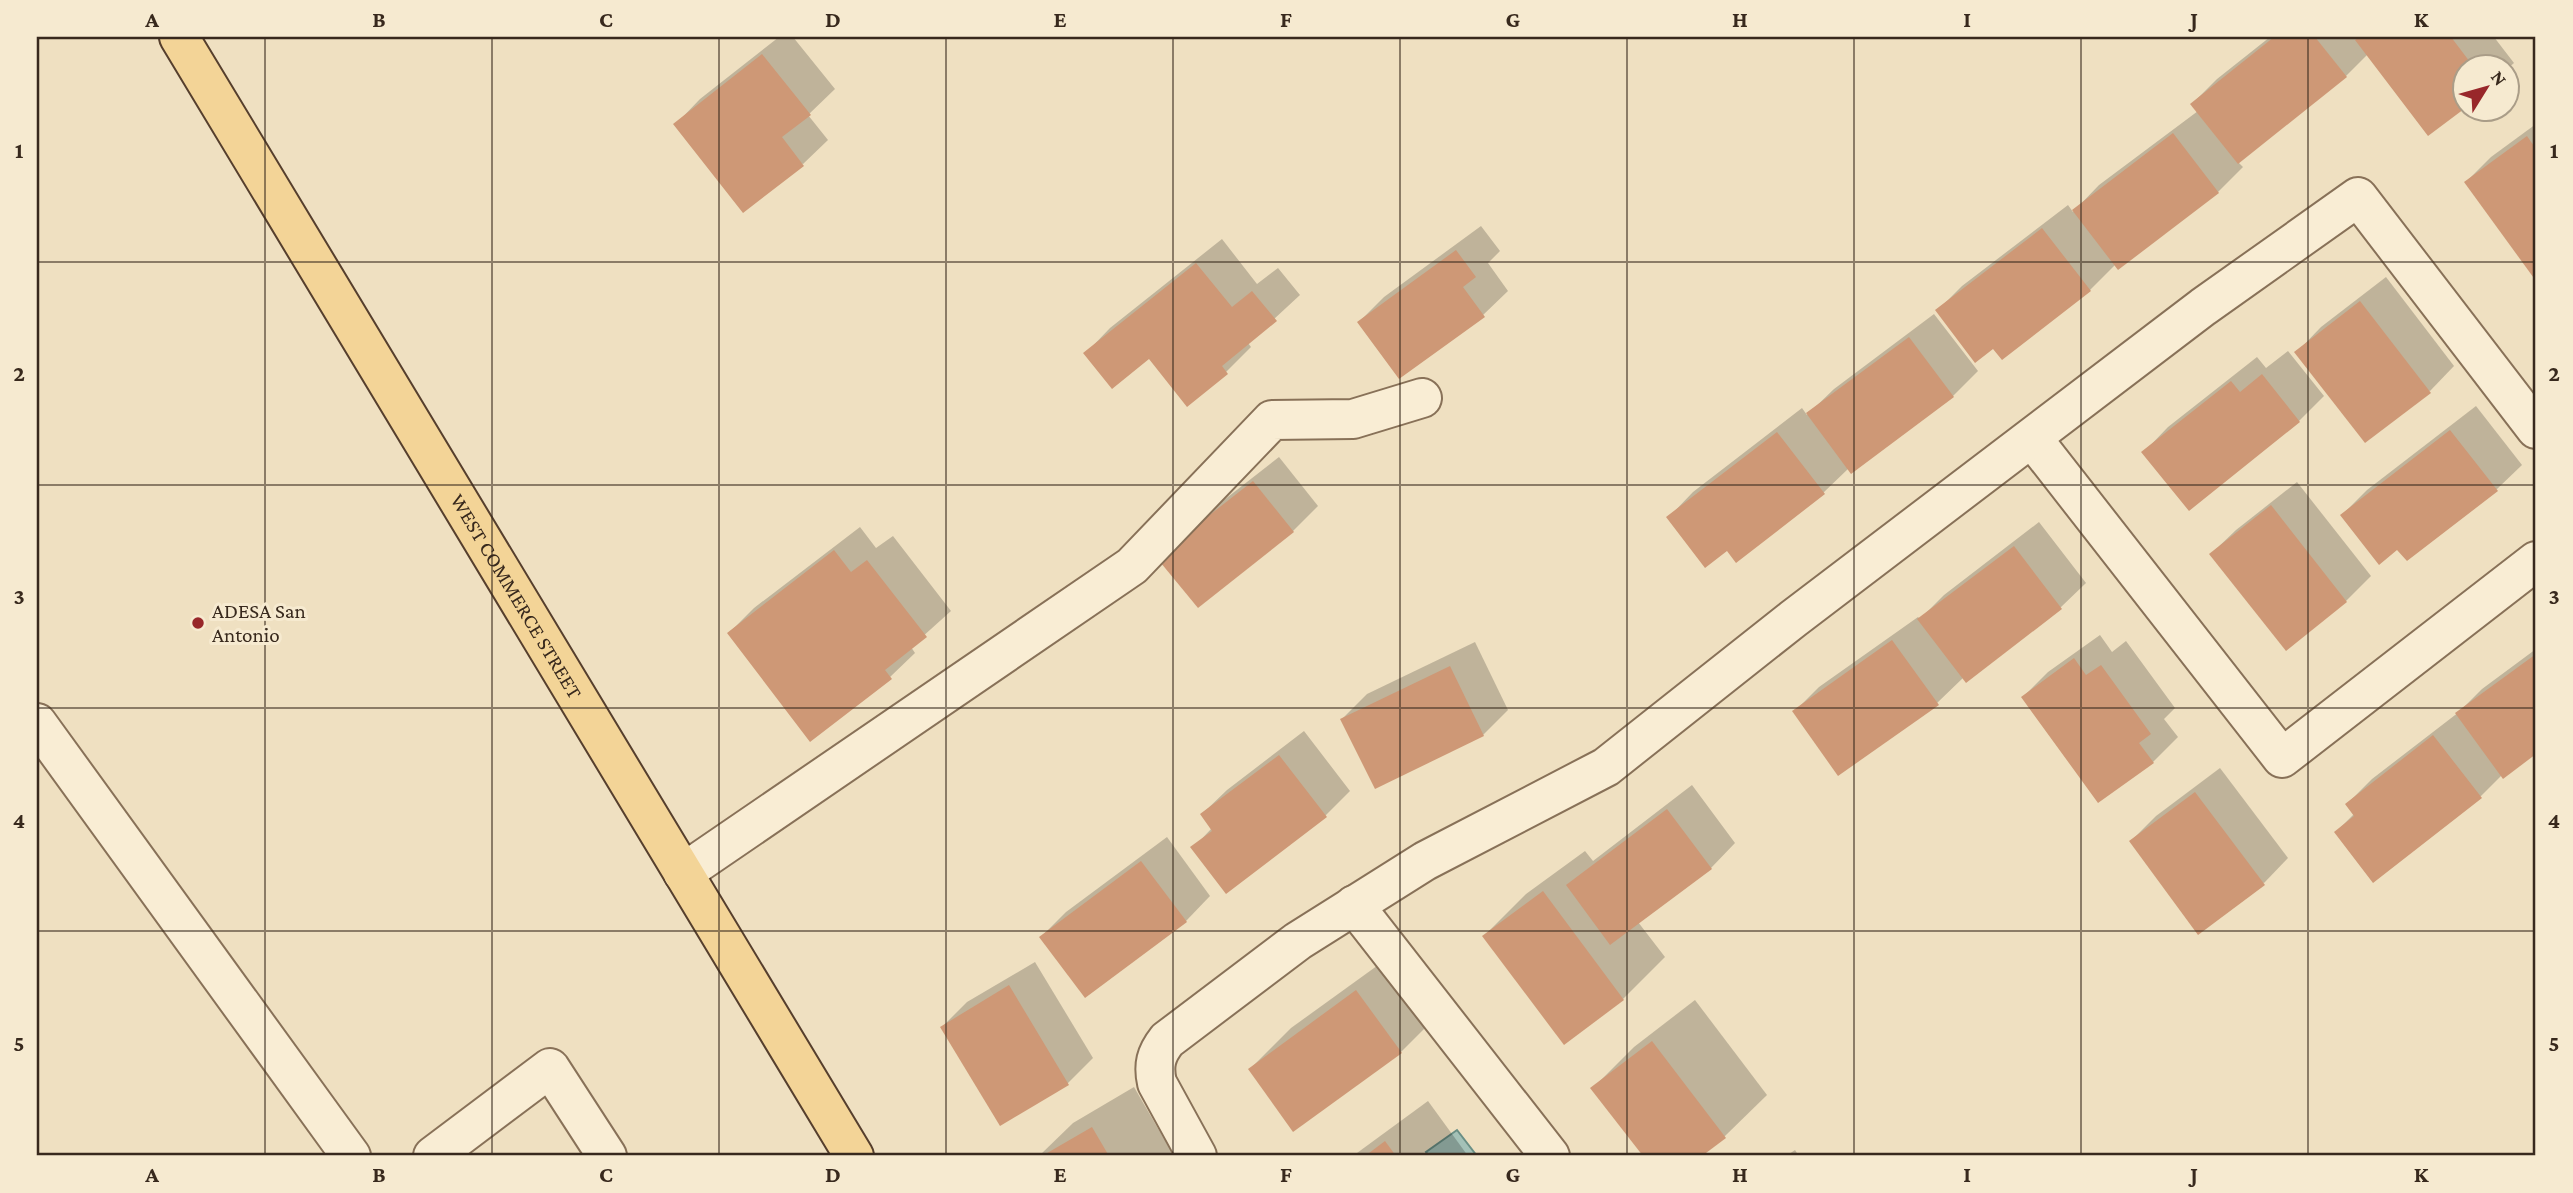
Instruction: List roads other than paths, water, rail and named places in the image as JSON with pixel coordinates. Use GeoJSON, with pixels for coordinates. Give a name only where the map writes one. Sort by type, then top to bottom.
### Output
{"type":"FeatureCollection","features":[{"type":"Feature","properties":{"kind":"main road","name":"WEST COMMERCE STREET"},"geometry":{"type":"LineString","coordinates":[[179,37],[854,1156]]}},
{"type":"Feature","properties":{"kind":"lane"},"geometry":{"type":"LineString","coordinates":[[1197,1156],[1157,1083],[1154,1070],[1157,1052],[1167,1040],[1298,940],[1354,905],[1425,861],[1606,767],[2203,307],[2358,197],[2536,429]]}},
{"type":"Feature","properties":{"kind":"lane"},"geometry":{"type":"LineString","coordinates":[[683,873],[1132,566],[1272,420],[1353,419],[1422,398]]}},
{"type":"Feature","properties":{"kind":"lane"},"geometry":{"type":"LineString","coordinates":[[2032,438],[2282,758],[2536,561]]}},
{"type":"Feature","properties":{"kind":"lane"},"geometry":{"type":"LineString","coordinates":[[37,723],[351,1156]]}},
{"type":"Feature","properties":{"kind":"lane"},"geometry":{"type":"LineString","coordinates":[[1354,905],[1550,1156]]}},
{"type":"Feature","properties":{"kind":"lane"},"geometry":{"type":"LineString","coordinates":[[433,1156],[550,1068],[607,1156]]}},
{"type":"Feature","properties":{"kind":"water"},"geometry":{"type":"Polygon","coordinates":[[[1457,1130],[1477,1156],[1429,1156],[1426,1152],[1457,1130]]]}},
{"type":"Feature","properties":{"kind":"place","name":"ADESA San Antonio"},"geometry":{"type":"Point","coordinates":[198,623]}}]}
